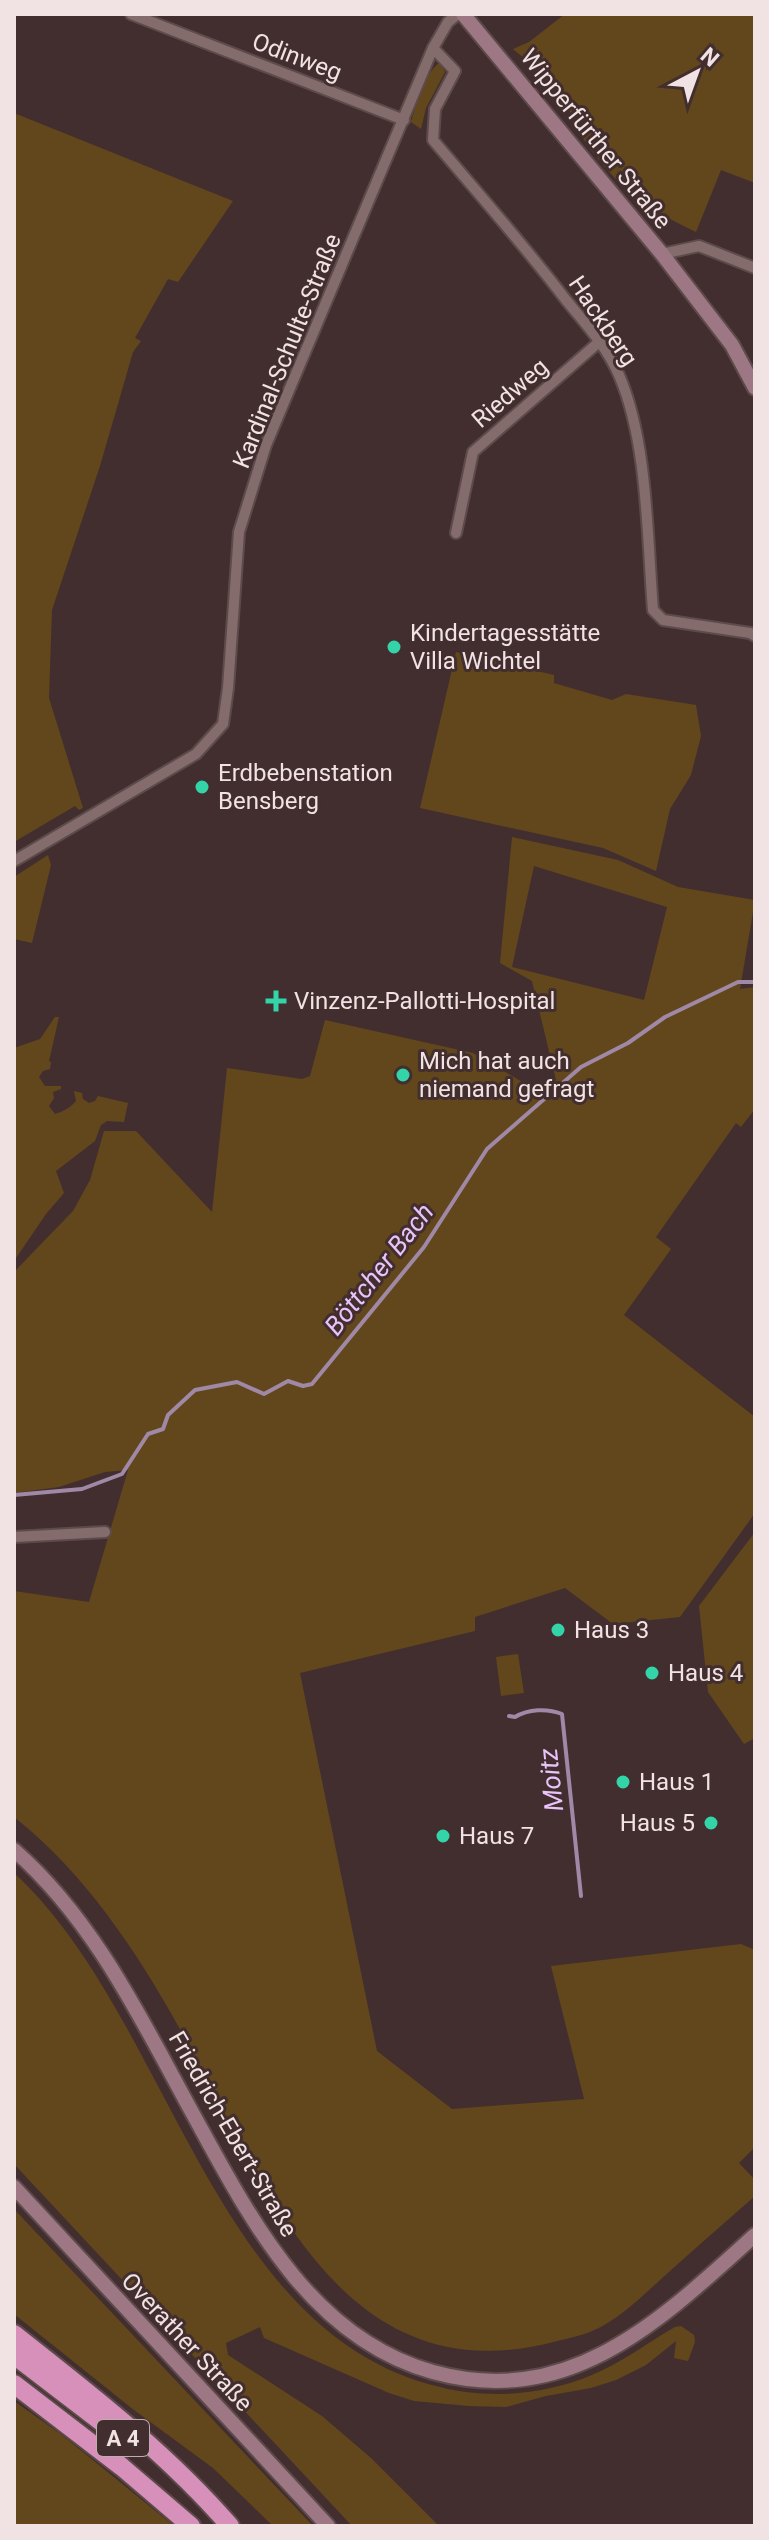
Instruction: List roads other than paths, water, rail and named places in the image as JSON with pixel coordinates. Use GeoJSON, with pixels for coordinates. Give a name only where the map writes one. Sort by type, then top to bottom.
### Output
{"type":"FeatureCollection","features":[{"type":"Feature","properties":{"kind":"highway"},"geometry":{"type":"LineString","coordinates":[[14,2334],[160,2453],[229,2526]]}},
{"type":"Feature","properties":{"kind":"highway","name":"A 4"},"geometry":{"type":"LineString","coordinates":[[14,2355],[138,2450],[229,2526]]}},
{"type":"Feature","properties":{"kind":"highway","name":"A 4"},"geometry":{"type":"LineString","coordinates":[[14,2384],[122,2467],[191,2526]]}},
{"type":"Feature","properties":{"kind":"main road","name":"Wipperfürther Straße"},"geometry":{"type":"LineString","coordinates":[[460,14],[662,254]]}},
{"type":"Feature","properties":{"kind":"main road"},"geometry":{"type":"LineString","coordinates":[[662,254],[732,345],[755,388]]}},
{"type":"Feature","properties":{"kind":"main road","name":"Friedrich-Ebert-Straße"},"geometry":{"type":"LineString","coordinates":[[14,1850],[74,1914],[119,1980],[242,2201],[281,2260],[303,2288],[329,2313],[369,2344],[395,2359],[441,2374],[486,2380],[516,2381],[580,2366],[650,2326],[755,2235]]}},
{"type":"Feature","properties":{"kind":"main road","name":"Overather Straße"},"geometry":{"type":"LineString","coordinates":[[14,2187],[328,2526]]}},
{"type":"Feature","properties":{"kind":"street","name":"Odinweg"},"geometry":{"type":"LineString","coordinates":[[131,14],[404,120]]}},
{"type":"Feature","properties":{"kind":"street","name":"Kardinal-Schulte-Straße"},"geometry":{"type":"LineString","coordinates":[[14,861],[196,754],[223,724],[239,532],[266,445],[433,48],[448,22],[460,14]]}},
{"type":"Feature","properties":{"kind":"street","name":"Hackberg"},"geometry":{"type":"LineString","coordinates":[[433,48],[455,71],[435,109],[433,140],[552,281],[599,342],[618,374],[634,419],[643,482],[653,610],[663,620],[755,636]]}},
{"type":"Feature","properties":{"kind":"street","name":"Wipperfürther Straße"},"geometry":{"type":"LineString","coordinates":[[662,254],[699,246],[755,268]]}},
{"type":"Feature","properties":{"kind":"street","name":"Riedweg"},"geometry":{"type":"LineString","coordinates":[[456,533],[473,452],[599,342]]}},
{"type":"Feature","properties":{"kind":"street"},"geometry":{"type":"LineString","coordinates":[[14,1537],[105,1532]]}},
{"type":"Feature","properties":{"kind":"waterway","name":"Böttcher Bach"},"geometry":{"type":"LineString","coordinates":[[14,1495],[82,1489],[122,1474],[148,1434],[163,1429],[168,1415],[195,1390],[237,1382],[264,1394],[288,1381],[303,1386],[312,1384],[424,1247],[487,1149],[581,1067],[628,1043],[665,1017],[738,982],[755,982]]}},
{"type":"Feature","properties":{"kind":"waterway","name":"Moitz"},"geometry":{"type":"LineString","coordinates":[[509,1716],[538,1710],[562,1714],[581,1896]]}},
{"type":"Feature","properties":{"kind":"place","name":"Kindertagesstätte Villa Wichtel"},"geometry":{"type":"Point","coordinates":[394,647]}},
{"type":"Feature","properties":{"kind":"place","name":"Erdbebenstation Bensberg"},"geometry":{"type":"Point","coordinates":[202,787]}},
{"type":"Feature","properties":{"kind":"place","name":"Vinzenz-Pallotti-Hospital"},"geometry":{"type":"Point","coordinates":[276,1001]}},
{"type":"Feature","properties":{"kind":"place","name":"Mich hat auch niemand gefragt"},"geometry":{"type":"Point","coordinates":[403,1075]}},
{"type":"Feature","properties":{"kind":"place","name":"Haus 3"},"geometry":{"type":"Point","coordinates":[558,1630]}},
{"type":"Feature","properties":{"kind":"place","name":"Haus 4"},"geometry":{"type":"Point","coordinates":[652,1673]}},
{"type":"Feature","properties":{"kind":"place","name":"Haus 1"},"geometry":{"type":"Point","coordinates":[623,1782]}},
{"type":"Feature","properties":{"kind":"place","name":"Haus 5"},"geometry":{"type":"Point","coordinates":[711,1823]}},
{"type":"Feature","properties":{"kind":"place","name":"Haus 7"},"geometry":{"type":"Point","coordinates":[443,1836]}}]}
